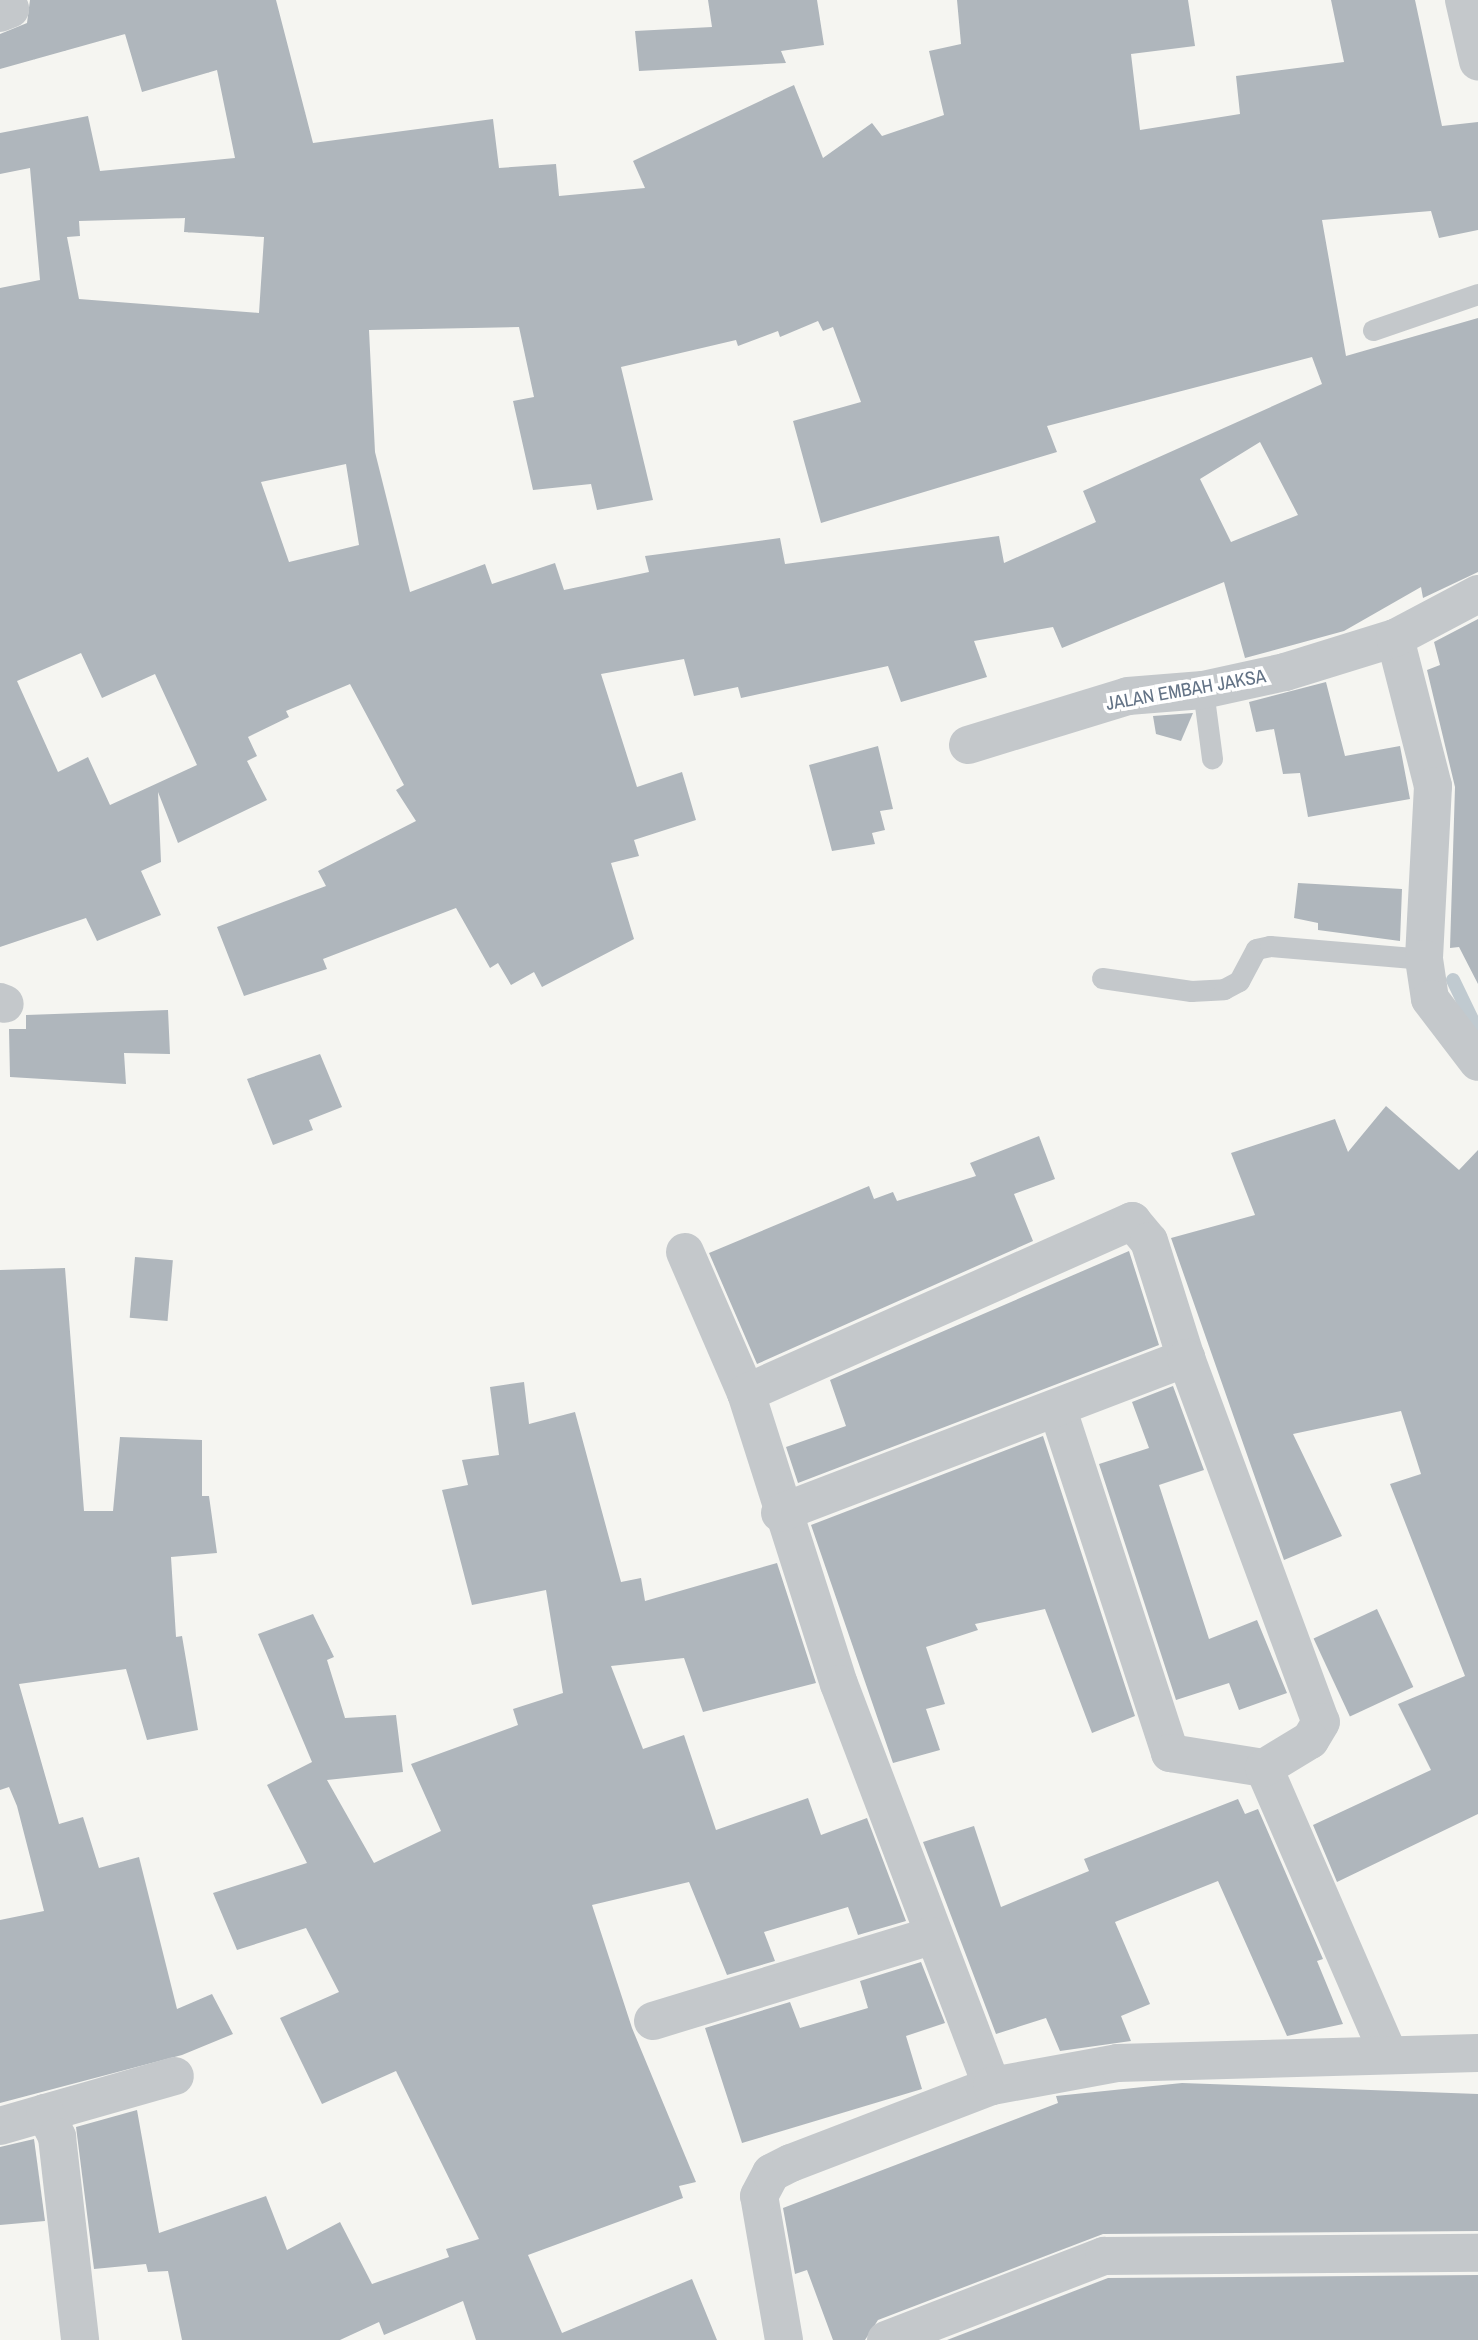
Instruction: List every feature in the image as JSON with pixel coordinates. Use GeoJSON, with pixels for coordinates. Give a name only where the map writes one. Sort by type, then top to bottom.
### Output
{"type":"FeatureCollection","features":[{"type":"Feature","properties":{"kind":"street"},"geometry":{"type":"LineString","coordinates":[[1464,0],[1478,61]]}},
{"type":"Feature","properties":{"kind":"street","name":"JALAN EMBAH JAKSA"},"geometry":{"type":"LineString","coordinates":[[968,745],[1128,696],[1203,690],[1395,638],[1478,594]]}},
{"type":"Feature","properties":{"kind":"street"},"geometry":{"type":"LineString","coordinates":[[1395,638],[1433,786],[1424,958],[1432,1005],[1478,1062]]}},
{"type":"Feature","properties":{"kind":"street"},"geometry":{"type":"LineString","coordinates":[[746,1393],[1132,1222],[1149,1241],[1186,1358],[1321,1723],[1310,1740],[1264,1768],[1170,1753],[1058,1410]]}},
{"type":"Feature","properties":{"kind":"street"},"geometry":{"type":"LineString","coordinates":[[685,1252],[746,1393],[780,1513],[931,1936],[992,2086]]}},
{"type":"Feature","properties":{"kind":"street"},"geometry":{"type":"LineString","coordinates":[[780,1513],[1058,1410],[1186,1358]]}},
{"type":"Feature","properties":{"kind":"street"},"geometry":{"type":"LineString","coordinates":[[1264,1768],[1387,2051]]}},
{"type":"Feature","properties":{"kind":"street"},"geometry":{"type":"LineString","coordinates":[[653,2021],[931,1936]]}},
{"type":"Feature","properties":{"kind":"street"},"geometry":{"type":"LineString","coordinates":[[785,2340],[759,2196],[763,2183],[791,2163],[992,2086],[1117,2063],[1387,2051],[1478,2053]]}},
{"type":"Feature","properties":{"kind":"street"},"geometry":{"type":"LineString","coordinates":[[0,2126],[175,2076]]}},
{"type":"Feature","properties":{"kind":"street"},"geometry":{"type":"LineString","coordinates":[[45,2113],[60,2156],[80,2340]]}},
{"type":"Feature","properties":{"kind":"street"},"geometry":{"type":"LineString","coordinates":[[886,2340],[1104,2256],[1478,2253]]}},
{"type":"Feature","properties":{"kind":"lane"},"geometry":{"type":"LineString","coordinates":[[1373,330],[1478,294]]}},
{"type":"Feature","properties":{"kind":"lane"},"geometry":{"type":"LineString","coordinates":[[1203,690],[1212,758]]}},
{"type":"Feature","properties":{"kind":"lane"},"geometry":{"type":"LineString","coordinates":[[1102,978],[1191,991],[1224,989],[1239,981],[1256,949],[1270,946],[1424,958]]}},
{"type":"Feature","properties":{"kind":"building"},"geometry":{"type":"Polygon","coordinates":[[[30,0],[276,0],[313,143],[493,119],[499,168],[556,164],[559,196],[645,188],[633,161],[794,85],[823,158],[872,123],[882,136],[944,115],[929,51],[961,44],[957,0],[1188,0],[1195,46],[1131,54],[1140,130],[1240,114],[1236,76],[1344,62],[1331,0],[1415,0],[1442,126],[1478,122],[1478,230],[1439,238],[1431,211],[1322,220],[1346,356],[1478,318],[1478,572],[1423,598],[1421,587],[1344,631],[1245,658],[1224,582],[1062,648],[1053,627],[974,641],[987,677],[901,702],[888,666],[741,698],[738,687],[694,696],[684,659],[601,674],[637,787],[682,772],[696,820],[634,840],[639,856],[611,863],[634,939],[542,987],[534,972],[511,985],[498,963],[490,968],[456,908],[323,959],[327,969],[244,996],[217,927],[326,886],[318,871],[416,821],[396,790],[404,785],[350,684],[286,711],[289,717],[248,737],[257,756],[247,761],[267,800],[178,843],[158,792],[161,862],[141,871],[161,915],[97,941],[86,918],[0,947],[0,288],[40,280],[30,168],[0,174],[0,133],[88,116],[100,171],[235,158],[217,70],[142,92],[125,34],[0,69],[0,34],[27,23],[30,0]],[[185,218],[79,221],[80,236],[67,237],[79,299],[259,313],[264,237],[184,232],[185,218]],[[818,321],[780,337],[778,331],[738,346],[736,340],[621,367],[653,500],[597,510],[591,484],[533,490],[513,401],[534,397],[519,327],[369,330],[375,452],[410,592],[485,564],[492,584],[555,563],[564,590],[649,572],[645,556],[780,538],[785,564],[999,536],[1004,563],[1096,522],[1083,491],[1322,384],[1312,357],[1047,426],[1057,452],[821,523],[793,421],[861,402],[833,327],[823,331],[818,321]],[[1260,442],[1200,479],[1231,542],[1298,515],[1260,442]],[[346,464],[261,482],[289,562],[359,545],[346,464]],[[81,653],[17,681],[58,772],[88,757],[110,805],[197,765],[155,674],[102,698],[81,653]]]}},
{"type":"Feature","properties":{"kind":"building"},"geometry":{"type":"Polygon","coordinates":[[[708,0],[817,0],[824,45],[781,51],[786,63],[639,71],[635,31],[712,27],[708,0]]]}},
{"type":"Feature","properties":{"kind":"building"},"geometry":{"type":"Polygon","coordinates":[[[1478,619],[1478,984],[1459,947],[1450,948],[1455,787],[1427,670],[1440,665],[1434,642],[1478,619]]]}},
{"type":"Feature","properties":{"kind":"building"},"geometry":{"type":"Polygon","coordinates":[[[1326,682],[1345,756],[1400,746],[1410,799],[1308,817],[1300,773],[1283,774],[1274,729],[1256,732],[1249,702],[1326,682]]]}},
{"type":"Feature","properties":{"kind":"building"},"geometry":{"type":"Polygon","coordinates":[[[1193,713],[1181,741],[1156,734],[1153,716],[1193,713]]]}},
{"type":"Feature","properties":{"kind":"building"},"geometry":{"type":"Polygon","coordinates":[[[878,746],[893,809],[880,811],[885,830],[872,833],[875,844],[832,851],[809,765],[878,746]]]}},
{"type":"Feature","properties":{"kind":"building"},"geometry":{"type":"Polygon","coordinates":[[[1298,883],[1402,889],[1400,941],[1318,930],[1318,923],[1294,918],[1298,883]]]}},
{"type":"Feature","properties":{"kind":"building"},"geometry":{"type":"Polygon","coordinates":[[[168,1010],[170,1054],[124,1053],[126,1084],[10,1077],[9,1029],[26,1029],[26,1015],[168,1010]]]}},
{"type":"Feature","properties":{"kind":"building"},"geometry":{"type":"Polygon","coordinates":[[[320,1054],[342,1107],[309,1120],[313,1130],[273,1145],[247,1079],[320,1054]]]}},
{"type":"Feature","properties":{"kind":"building"},"geometry":{"type":"Polygon","coordinates":[[[1386,1106],[1459,1170],[1478,1150],[1478,1814],[1337,1882],[1313,1825],[1431,1770],[1398,1704],[1465,1676],[1390,1484],[1421,1474],[1401,1411],[1293,1434],[1342,1536],[1284,1560],[1171,1238],[1255,1215],[1231,1153],[1335,1119],[1348,1152],[1386,1106]]]}},
{"type":"Feature","properties":{"kind":"building"},"geometry":{"type":"Polygon","coordinates":[[[1039,1136],[1055,1179],[1014,1194],[1033,1241],[757,1364],[709,1253],[869,1186],[874,1199],[893,1192],[897,1201],[976,1176],[970,1163],[1039,1136]]]}},
{"type":"Feature","properties":{"kind":"building"},"geometry":{"type":"Polygon","coordinates":[[[1129,1251],[1159,1345],[798,1483],[786,1447],[846,1426],[830,1380],[1129,1251]]]}},
{"type":"Feature","properties":{"kind":"building"},"geometry":{"type":"Polygon","coordinates":[[[135,1257],[173,1260],[168,1321],[130,1318],[135,1257]]]}},
{"type":"Feature","properties":{"kind":"building"},"geometry":{"type":"Polygon","coordinates":[[[65,1268],[84,1511],[113,1511],[120,1437],[202,1440],[202,1496],[209,1496],[217,1553],[171,1557],[176,1637],[182,1636],[198,1730],[147,1740],[126,1669],[19,1684],[59,1824],[83,1817],[99,1868],[139,1857],[177,2009],[212,1994],[233,2034],[182,2055],[0,2103],[0,1920],[44,1911],[17,1806],[9,1787],[0,1790],[0,1270],[65,1268]]]}},
{"type":"Feature","properties":{"kind":"building"},"geometry":{"type":"Polygon","coordinates":[[[524,1382],[529,1424],[575,1412],[621,1582],[641,1578],[645,1601],[777,1563],[816,1683],[703,1712],[684,1658],[611,1666],[643,1749],[684,1735],[716,1830],[808,1798],[821,1835],[867,1818],[906,1921],[858,1935],[848,1907],[764,1932],[775,1961],[727,1975],[689,1882],[592,1905],[632,2028],[696,2182],[679,2186],[683,2198],[528,2255],[562,2333],[692,2279],[717,2340],[476,2340],[463,2301],[384,2335],[379,2322],[340,2340],[182,2340],[168,2271],[148,2272],[146,2264],[94,2269],[76,2127],[137,2110],[159,2233],[266,2196],[287,2250],[340,2222],[372,2284],[449,2257],[446,2249],[479,2239],[396,2071],[322,2104],[280,2018],[339,1992],[306,1928],[237,1950],[213,1893],[307,1863],[267,1785],[312,1762],[258,1634],[313,1614],[334,1657],[327,1660],[345,1718],[396,1715],[403,1772],[327,1780],[374,1863],[441,1831],[411,1764],[518,1725],[513,1709],[563,1693],[546,1590],[472,1605],[442,1490],[468,1485],[462,1460],[499,1455],[490,1387],[524,1382]]]}},
{"type":"Feature","properties":{"kind":"building"},"geometry":{"type":"Polygon","coordinates":[[[1173,1386],[1204,1470],[1159,1485],[1209,1639],[1257,1620],[1287,1693],[1239,1710],[1229,1683],[1176,1700],[1099,1464],[1149,1448],[1132,1402],[1173,1386]]]}},
{"type":"Feature","properties":{"kind":"building"},"geometry":{"type":"Polygon","coordinates":[[[1043,1436],[1135,1716],[1092,1733],[1045,1609],[975,1624],[978,1630],[926,1647],[945,1704],[926,1709],[940,1750],[893,1763],[811,1525],[1043,1436]]]}},
{"type":"Feature","properties":{"kind":"building"},"geometry":{"type":"Polygon","coordinates":[[[1377,1609],[1413,1687],[1350,1717],[1314,1639],[1377,1609]]]}},
{"type":"Feature","properties":{"kind":"building"},"geometry":{"type":"Polygon","coordinates":[[[1238,1799],[1245,1814],[1258,1809],[1323,1959],[1317,1961],[1343,2024],[1287,2036],[1218,1881],[1115,1922],[1150,2004],[1121,2016],[1131,2041],[1060,2051],[1046,2018],[996,2034],[923,1842],[974,1826],[1001,1907],[1089,1871],[1084,1859],[1238,1799]]]}},
{"type":"Feature","properties":{"kind":"building"},"geometry":{"type":"Polygon","coordinates":[[[921,1962],[945,2023],[906,2036],[922,2089],[742,2143],[705,2028],[790,2002],[800,2028],[868,2008],[860,1981],[921,1962]]]}},
{"type":"Feature","properties":{"kind":"building"},"geometry":{"type":"Polygon","coordinates":[[[1182,2083],[1478,2094],[1478,2231],[1103,2234],[878,2320],[865,2340],[833,2340],[807,2270],[795,2274],[783,2208],[1058,2103],[1056,2096],[1182,2083]]]}},
{"type":"Feature","properties":{"kind":"building"},"geometry":{"type":"Polygon","coordinates":[[[34,2139],[45,2221],[0,2225],[0,2147],[34,2139]]]}},
{"type":"Feature","properties":{"kind":"building"},"geometry":{"type":"Polygon","coordinates":[[[1478,2275],[1478,2340],[947,2340],[1108,2278],[1478,2275]]]}},
{"type":"Feature","properties":{"kind":"waterway"},"geometry":{"type":"LineString","coordinates":[[1453,980],[1478,1032]]}}]}
